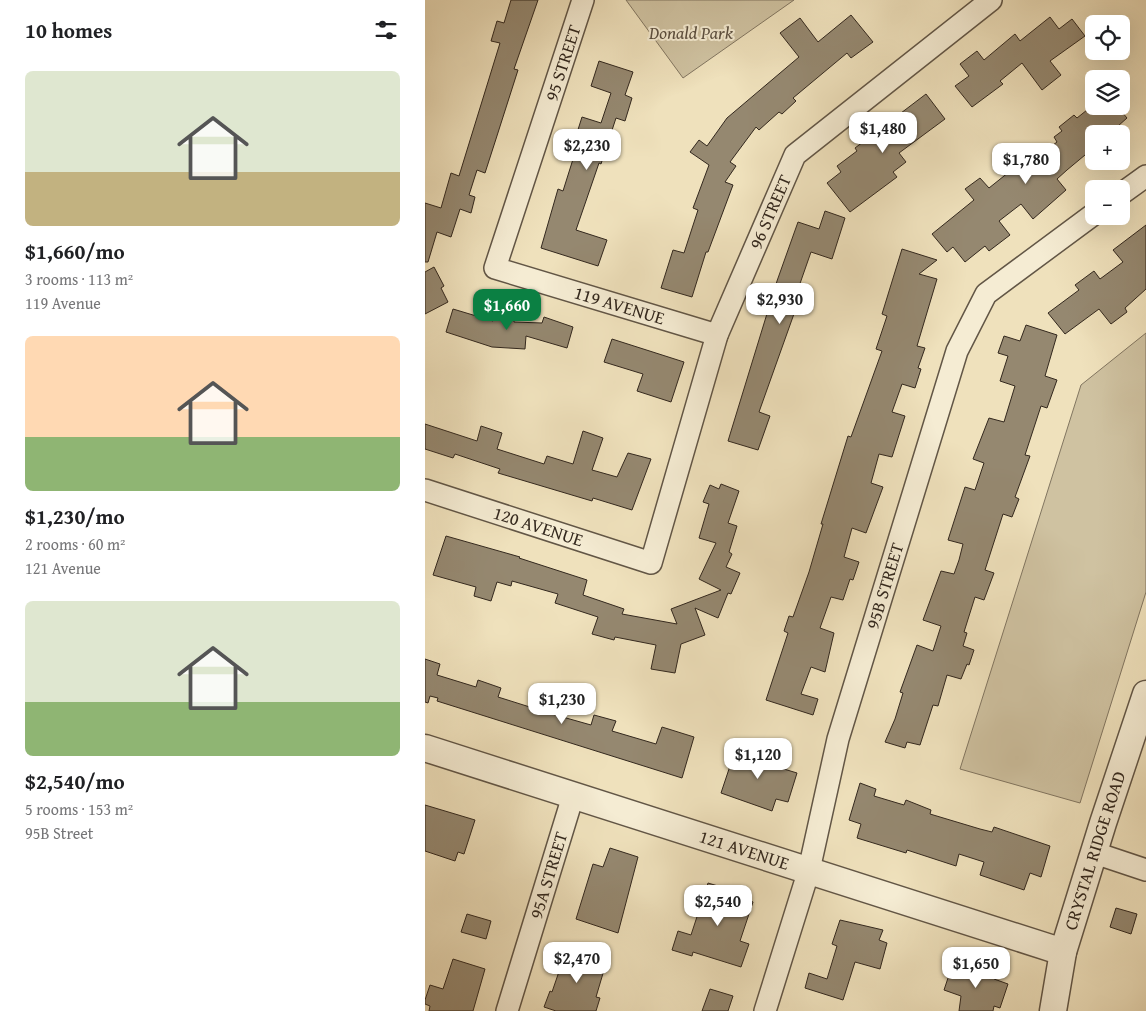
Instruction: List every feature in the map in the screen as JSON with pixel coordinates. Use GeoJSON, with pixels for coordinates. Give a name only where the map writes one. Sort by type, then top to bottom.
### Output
{"type":"FeatureCollection","features":[{"type":"Feature","properties":{"kind":"street","name":"95 STREET"},"geometry":{"type":"LineString","coordinates":[[495,268],[583,0]]}},
{"type":"Feature","properties":{"kind":"street","name":"96 STREET"},"geometry":{"type":"LineString","coordinates":[[651,563],[717,335],[795,155],[991,0]]}},
{"type":"Feature","properties":{"kind":"street"},"geometry":{"type":"LineString","coordinates":[[1130,188],[1146,176]]}},
{"type":"Feature","properties":{"kind":"street","name":"95B STREET"},"geometry":{"type":"LineString","coordinates":[[765,1011],[809,870],[838,740],[957,351],[986,294],[1085,221]]}},
{"type":"Feature","properties":{"kind":"street","name":"119 AVENUE"},"geometry":{"type":"LineString","coordinates":[[495,268],[717,335]]}},
{"type":"Feature","properties":{"kind":"street","name":"120 AVENUE"},"geometry":{"type":"LineString","coordinates":[[425,490],[651,563]]}},
{"type":"Feature","properties":{"kind":"street","name":"CRYSTAL RIDGE ROAD"},"geometry":{"type":"LineString","coordinates":[[1053,1011],[1063,952],[1146,694]]}},
{"type":"Feature","properties":{"kind":"street","name":"121 AVENUE"},"geometry":{"type":"LineString","coordinates":[[425,748],[1063,952]]}},
{"type":"Feature","properties":{"kind":"street","name":"95A STREET"},"geometry":{"type":"LineString","coordinates":[[507,1011],[573,796]]}},
{"type":"Feature","properties":{"kind":"street"},"geometry":{"type":"LineString","coordinates":[[1095,853],[1146,870]]}},
{"type":"Feature","properties":{"kind":"green space","name":"Donald Park"},"geometry":{"type":"Polygon","coordinates":[[[626,0],[794,0],[683,78],[626,0]]]}},
{"type":"Feature","properties":{"kind":"green space"},"geometry":{"type":"Polygon","coordinates":[[[1146,333],[1146,592],[1080,803],[960,769],[1081,385],[1146,333]]]}},
{"type":"Feature","properties":{"kind":"building"},"geometry":{"type":"Polygon","coordinates":[[[511,0],[538,0],[514,69],[518,70],[485,173],[477,170],[469,195],[475,197],[471,213],[460,209],[451,237],[437,232],[428,262],[425,262],[425,203],[441,208],[451,173],[459,176],[500,43],[491,41],[497,21],[504,23],[511,0]]]}},
{"type":"Feature","properties":{"kind":"building"},"geometry":{"type":"Polygon","coordinates":[[[851,15],[873,42],[851,58],[847,53],[793,98],[796,101],[782,114],[779,112],[759,130],[756,127],[730,162],[736,166],[725,182],[733,185],[708,252],[706,252],[692,297],[661,288],[673,250],[684,253],[698,210],[693,208],[709,165],[690,152],[699,140],[707,146],[727,118],[799,57],[780,33],[800,18],[818,42],[851,15]]]}},
{"type":"Feature","properties":{"kind":"building"},"geometry":{"type":"Polygon","coordinates":[[[1050,17],[1059,29],[1072,19],[1085,36],[1050,61],[1061,75],[1042,90],[1022,63],[1000,81],[1003,84],[972,107],[955,86],[969,76],[960,64],[977,51],[984,60],[1015,34],[1020,41],[1050,17]]]}},
{"type":"Feature","properties":{"kind":"building"},"geometry":{"type":"Polygon","coordinates":[[[599,61],[633,72],[625,95],[632,98],[625,121],[616,118],[576,230],[607,240],[598,266],[541,248],[558,189],[563,191],[574,156],[570,155],[582,117],[601,123],[611,93],[591,86],[599,61]]]}},
{"type":"Feature","properties":{"kind":"building"},"geometry":{"type":"Polygon","coordinates":[[[926,94],[945,119],[899,153],[906,162],[893,172],[897,177],[850,212],[827,183],[841,172],[837,166],[857,151],[855,148],[926,94]]]}},
{"type":"Feature","properties":{"kind":"building"},"geometry":{"type":"Polygon","coordinates":[[[1085,112],[1085,115],[1124,115],[1127,118],[1119,125],[1085,125],[1085,155],[1057,179],[1066,190],[1033,219],[1021,204],[999,221],[1010,235],[989,251],[985,246],[965,262],[953,247],[947,252],[932,234],[974,200],[965,189],[980,178],[989,188],[1019,164],[1023,168],[1057,142],[1054,137],[1062,131],[1059,127],[1074,115],[1077,118],[1085,112]]]}},
{"type":"Feature","properties":{"kind":"building"},"geometry":{"type":"Polygon","coordinates":[[[825,211],[845,218],[832,259],[811,252],[796,295],[800,297],[759,412],[770,416],[758,450],[728,441],[777,281],[798,222],[819,229],[825,211]]]}},
{"type":"Feature","properties":{"kind":"building"},"geometry":{"type":"Polygon","coordinates":[[[1146,225],[1146,289],[1125,308],[1127,312],[1111,324],[1099,309],[1065,334],[1048,313],[1079,290],[1075,285],[1094,271],[1100,279],[1123,262],[1113,250],[1146,225]]]}},
{"type":"Feature","properties":{"kind":"building"},"geometry":{"type":"Polygon","coordinates":[[[902,249],[937,260],[919,274],[937,279],[917,346],[925,348],[918,368],[921,369],[915,388],[902,384],[892,412],[905,416],[892,457],[879,454],[871,483],[883,487],[866,533],[852,528],[844,557],[859,562],[853,580],[850,579],[843,600],[831,597],[820,628],[834,633],[825,672],[811,667],[801,694],[818,699],[813,715],[766,700],[788,633],[784,631],[789,616],[793,617],[809,572],[823,524],[821,524],[848,436],[851,437],[882,351],[876,349],[887,316],[882,314],[902,249]]]}},
{"type":"Feature","properties":{"kind":"building"},"geometry":{"type":"Polygon","coordinates":[[[434,267],[444,286],[441,288],[448,302],[425,314],[425,272],[434,267]]]}},
{"type":"Feature","properties":{"kind":"building"},"geometry":{"type":"Polygon","coordinates":[[[453,309],[493,321],[494,314],[514,316],[514,322],[542,323],[544,317],[573,327],[567,348],[526,336],[525,349],[492,347],[446,332],[453,309]]]}},
{"type":"Feature","properties":{"kind":"building"},"geometry":{"type":"Polygon","coordinates":[[[1026,325],[1057,335],[1045,376],[1057,380],[1047,408],[1041,406],[1025,455],[1030,456],[1015,497],[1019,499],[1012,517],[1003,514],[985,570],[994,573],[984,600],[975,597],[964,632],[967,633],[963,646],[974,650],[969,665],[967,664],[961,679],[947,675],[938,706],[933,705],[920,745],[907,742],[905,748],[885,742],[895,719],[903,693],[900,692],[917,645],[933,651],[941,626],[923,620],[941,571],[954,574],[959,560],[963,544],[948,540],[965,487],[975,490],[984,463],[973,459],[989,418],[1004,422],[1015,386],[1000,381],[1008,356],[998,353],[1004,336],[1020,341],[1026,325]]]}},
{"type":"Feature","properties":{"kind":"building"},"geometry":{"type":"Polygon","coordinates":[[[612,339],[684,362],[671,402],[637,391],[643,374],[604,362],[612,339]]]}},
{"type":"Feature","properties":{"kind":"building"},"geometry":{"type":"Polygon","coordinates":[[[425,424],[477,441],[481,426],[502,433],[497,449],[544,464],[547,456],[573,464],[583,431],[603,438],[592,470],[617,477],[628,453],[651,459],[632,510],[593,498],[592,501],[498,473],[500,469],[455,454],[453,458],[425,449],[425,424]]]}},
{"type":"Feature","properties":{"kind":"building"},"geometry":{"type":"Polygon","coordinates":[[[721,484],[739,491],[728,523],[737,526],[729,552],[732,554],[726,567],[740,573],[731,594],[728,593],[718,618],[695,608],[705,635],[681,644],[675,673],[651,669],[656,645],[615,637],[614,640],[592,634],[598,617],[555,603],[558,594],[512,581],[511,586],[497,582],[491,601],[474,596],[476,587],[433,575],[446,536],[520,557],[587,580],[583,595],[624,609],[622,614],[677,624],[671,609],[721,590],[699,579],[716,543],[699,538],[709,504],[703,502],[710,485],[719,489],[721,484]]]}},
{"type":"Feature","properties":{"kind":"building"},"geometry":{"type":"Polygon","coordinates":[[[425,659],[440,664],[437,675],[476,687],[478,680],[501,688],[498,697],[552,714],[591,725],[594,715],[616,721],[612,731],[656,744],[662,727],[694,737],[682,778],[437,701],[438,698],[430,696],[428,703],[425,702],[425,659]]]}},
{"type":"Feature","properties":{"kind":"building"},"geometry":{"type":"Polygon","coordinates":[[[751,746],[764,751],[761,762],[797,773],[788,802],[776,799],[772,811],[721,793],[735,751],[747,755],[751,746]]]}},
{"type":"Feature","properties":{"kind":"building"},"geometry":{"type":"Polygon","coordinates":[[[860,783],[876,789],[874,796],[904,805],[906,800],[931,810],[930,814],[992,832],[994,827],[1050,846],[1041,877],[1030,873],[1024,890],[980,875],[984,862],[959,854],[956,866],[907,850],[906,853],[857,838],[861,824],[849,820],[860,783]]]}},
{"type":"Feature","properties":{"kind":"building"},"geometry":{"type":"Polygon","coordinates":[[[425,805],[475,820],[464,854],[458,852],[455,861],[425,851],[425,805]]]}},
{"type":"Feature","properties":{"kind":"building"},"geometry":{"type":"Polygon","coordinates":[[[610,848],[638,857],[618,933],[576,919],[593,864],[603,867],[610,848]]]}},
{"type":"Feature","properties":{"kind":"building"},"geometry":{"type":"Polygon","coordinates":[[[708,883],[751,896],[749,900],[753,902],[740,941],[749,944],[741,967],[693,952],[692,956],[672,950],[678,931],[691,935],[708,883]]]}},
{"type":"Feature","properties":{"kind":"building"},"geometry":{"type":"Polygon","coordinates":[[[1116,908],[1137,914],[1131,934],[1110,927],[1116,908]]]}},
{"type":"Feature","properties":{"kind":"building"},"geometry":{"type":"Polygon","coordinates":[[[467,914],[491,921],[486,939],[461,932],[467,914]]]}},
{"type":"Feature","properties":{"kind":"building"},"geometry":{"type":"Polygon","coordinates":[[[840,920],[883,930],[879,940],[887,943],[880,969],[855,962],[843,1000],[805,988],[809,973],[827,979],[837,946],[832,944],[840,920]]]}},
{"type":"Feature","properties":{"kind":"building"},"geometry":{"type":"Polygon","coordinates":[[[573,949],[600,958],[597,968],[604,970],[596,997],[600,998],[596,1011],[556,1011],[544,1007],[550,991],[552,992],[564,957],[568,958],[573,949]]]}},
{"type":"Feature","properties":{"kind":"building"},"geometry":{"type":"Polygon","coordinates":[[[453,959],[485,969],[473,1011],[429,1011],[430,1006],[425,1004],[425,1000],[430,985],[443,989],[453,959]]]}},
{"type":"Feature","properties":{"kind":"building"},"geometry":{"type":"Polygon","coordinates":[[[952,966],[971,972],[973,966],[996,973],[994,979],[1008,984],[1000,1008],[994,1006],[993,1011],[959,1011],[961,996],[944,990],[952,966]]]}},
{"type":"Feature","properties":{"kind":"building"},"geometry":{"type":"Polygon","coordinates":[[[710,989],[733,996],[728,1011],[702,1011],[710,989]]]}}]}
